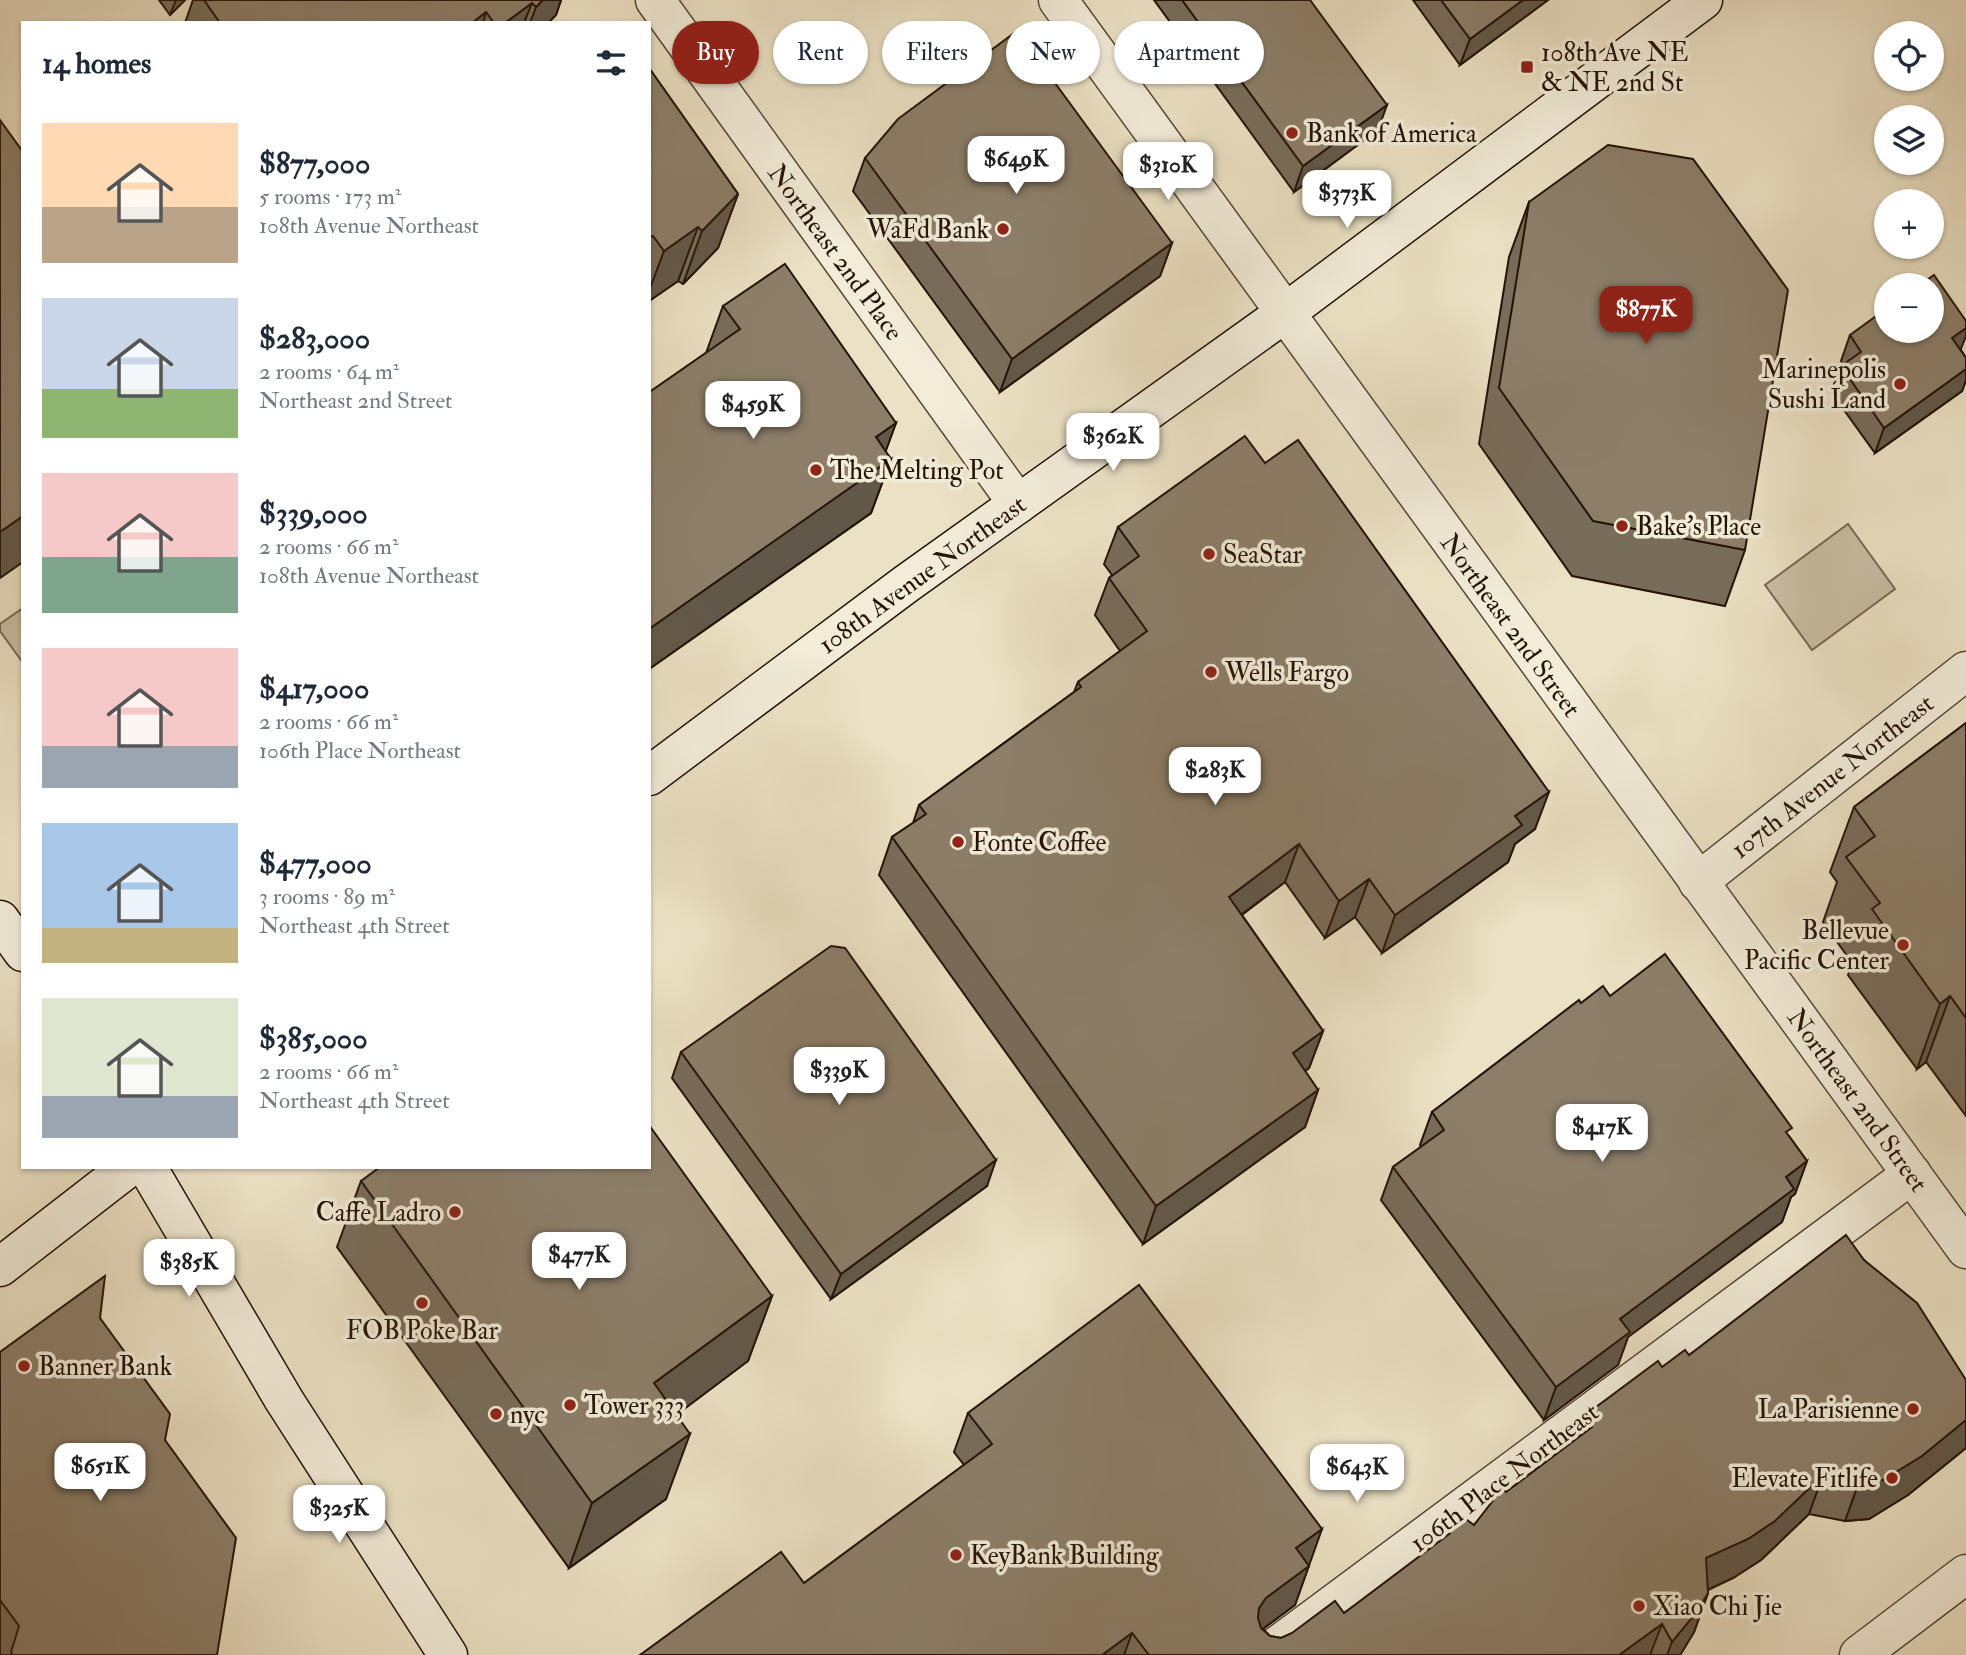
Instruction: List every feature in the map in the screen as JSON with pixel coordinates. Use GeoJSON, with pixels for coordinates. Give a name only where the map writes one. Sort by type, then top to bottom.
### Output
{"type":"FeatureCollection","features":[{"type":"Feature","properties":{"kind":"street","name":"Northeast 2nd Place"},"geometry":{"type":"LineString","coordinates":[[655,0],[1018,504]]}},
{"type":"Feature","properties":{"kind":"street","name":"Northeast 2nd Street"},"geometry":{"type":"LineString","coordinates":[[1058,0],[1966,1249]]}},
{"type":"Feature","properties":{"kind":"street","name":"108th Avenue Northeast"},"geometry":{"type":"LineString","coordinates":[[651,775],[1018,504],[1285,313],[1703,0]]}},
{"type":"Feature","properties":{"kind":"street","name":"107th Avenue Northeast"},"geometry":{"type":"LineString","coordinates":[[1699,882],[1966,671]]}},
{"type":"Feature","properties":{"kind":"street"},"geometry":{"type":"LineString","coordinates":[[0,920],[21,949]]}},
{"type":"Feature","properties":{"kind":"street"},"geometry":{"type":"LineString","coordinates":[[0,1267],[126,1169]]}},
{"type":"Feature","properties":{"kind":"street"},"geometry":{"type":"LineString","coordinates":[[148,1169],[284,1400],[448,1655]]}},
{"type":"Feature","properties":{"kind":"street","name":"106th Place Northeast"},"geometry":{"type":"LineString","coordinates":[[1265,1655],[1912,1174]]}},
{"type":"Feature","properties":{"kind":"street"},"geometry":{"type":"LineString","coordinates":[[1859,1655],[1966,1574]]}},
{"type":"Feature","properties":{"kind":"shaded area"},"geometry":{"type":"Polygon","coordinates":[[[1848,524],[1895,589],[1812,650],[1765,585],[1848,524]]]}},
{"type":"Feature","properties":{"kind":"shaded area"},"geometry":{"type":"Polygon","coordinates":[[[21,609],[21,660],[0,631],[0,624],[21,609]]]}},
{"type":"Feature","properties":{"kind":"building"},"geometry":{"type":"Polygon","coordinates":[[[204,0],[543,0],[536,7],[532,3],[508,21],[493,21],[486,12],[475,21],[219,21],[204,0]]]}},
{"type":"Feature","properties":{"kind":"building"},"geometry":{"type":"Polygon","coordinates":[[[1182,0],[1310,0],[1387,105],[1303,166],[1243,84],[1264,84],[1264,21],[1197,21],[1182,0]]]}},
{"type":"Feature","properties":{"kind":"building"},"geometry":{"type":"Polygon","coordinates":[[[1441,0],[1523,0],[1470,39],[1441,0]]]}},
{"type":"Feature","properties":{"kind":"building","name":"WaFd Bank"},"geometry":{"type":"Polygon","coordinates":[[[1006,39],[1006,84],[1056,84],[1172,243],[1012,359],[865,158],[898,119],[945,84],[992,84],[992,49],[1006,39]]]}},
{"type":"Feature","properties":{"kind":"building"},"geometry":{"type":"Polygon","coordinates":[[[651,71],[738,194],[702,231],[698,227],[664,251],[653,236],[651,237],[651,71]]]}},
{"type":"Feature","properties":{"kind":"building"},"geometry":{"type":"Polygon","coordinates":[[[0,120],[21,149],[21,517],[0,532],[0,120]]]}},
{"type":"Feature","properties":{"kind":"building"},"geometry":{"type":"Polygon","coordinates":[[[1608,145],[1693,159],[1788,290],[1745,550],[1593,521],[1499,388],[1529,202],[1608,145]]]}},
{"type":"Feature","properties":{"kind":"building"},"geometry":{"type":"Polygon","coordinates":[[[785,264],[896,423],[876,437],[891,459],[651,628],[651,391],[740,329],[723,306],[785,264]]]}},
{"type":"Feature","properties":{"kind":"building","name":"Marinepolis Sushi Land"},"geometry":{"type":"Polygon","coordinates":[[[1944,289],[1966,321],[1966,328],[1952,338],[1966,358],[1966,369],[1884,428],[1841,366],[1861,352],[1850,335],[1874,318],[1874,343],[1944,343],[1944,289]]]}},
{"type":"Feature","properties":{"kind":"building"},"geometry":{"type":"Polygon","coordinates":[[[1245,436],[1265,463],[1298,440],[1549,792],[1515,816],[1522,825],[1395,915],[1369,879],[1339,901],[1299,844],[1229,897],[1323,1031],[1293,1053],[1318,1090],[1156,1206],[892,837],[926,814],[919,805],[1081,687],[1078,682],[1147,631],[1109,578],[1139,556],[1118,527],[1245,436]]]}},
{"type":"Feature","properties":{"kind":"building"},"geometry":{"type":"Polygon","coordinates":[[[1966,723],[1966,1018],[1950,996],[1940,1004],[1872,909],[1880,903],[1846,857],[1875,836],[1854,807],[1966,723]]]}},
{"type":"Feature","properties":{"kind":"building"},"geometry":{"type":"Polygon","coordinates":[[[831,946],[845,948],[996,1160],[841,1274],[681,1052],[831,946]]]}},
{"type":"Feature","properties":{"kind":"building"},"geometry":{"type":"Polygon","coordinates":[[[1665,954],[1792,1128],[1786,1132],[1807,1161],[1786,1177],[1794,1189],[1620,1319],[1630,1332],[1556,1387],[1393,1167],[1444,1130],[1432,1112],[1579,1000],[1581,1003],[1603,986],[1610,996],[1665,954]]]}},
{"type":"Feature","properties":{"kind":"building","name":"Tower 333"},"geometry":{"type":"Polygon","coordinates":[[[651,1128],[772,1296],[654,1383],[690,1434],[592,1503],[361,1181],[377,1169],[651,1169],[651,1128]]]}},
{"type":"Feature","properties":{"kind":"building"},"geometry":{"type":"Polygon","coordinates":[[[1846,1235],[1864,1260],[1917,1303],[1966,1380],[1966,1420],[1922,1456],[1883,1480],[1859,1482],[1823,1475],[1775,1521],[1748,1539],[1706,1558],[1708,1593],[1696,1613],[1672,1642],[1662,1624],[1619,1655],[1149,1655],[1132,1633],[1102,1655],[640,1655],[781,1552],[804,1583],[992,1444],[968,1413],[1139,1285],[1322,1529],[1296,1548],[1309,1566],[1266,1598],[1259,1608],[1261,1628],[1270,1636],[1281,1638],[1335,1601],[1344,1613],[1449,1534],[1463,1517],[1474,1525],[1502,1489],[1506,1492],[1592,1427],[1584,1416],[1658,1361],[1662,1367],[1685,1350],[1689,1355],[1846,1235]]]}},
{"type":"Feature","properties":{"kind":"building"},"geometry":{"type":"Polygon","coordinates":[[[105,1276],[100,1318],[170,1414],[165,1440],[236,1538],[217,1655],[13,1655],[11,1652],[19,1626],[0,1600],[0,1352],[105,1276]]]}},
{"type":"Feature","properties":{"kind":"place","name":"108th Ave NE & NE 2nd St"},"geometry":{"type":"Point","coordinates":[1527,67]}},
{"type":"Feature","properties":{"kind":"place","name":"Bank of America"},"geometry":{"type":"Point","coordinates":[1292,133]}},
{"type":"Feature","properties":{"kind":"place","name":"WaFd Bank"},"geometry":{"type":"Point","coordinates":[1003,229]}},
{"type":"Feature","properties":{"kind":"place","name":"Marinepolis Sushi Land"},"geometry":{"type":"Point","coordinates":[1900,384]}},
{"type":"Feature","properties":{"kind":"place","name":"The Melting Pot"},"geometry":{"type":"Point","coordinates":[816,470]}},
{"type":"Feature","properties":{"kind":"place","name":"Bake's Place"},"geometry":{"type":"Point","coordinates":[1622,526]}},
{"type":"Feature","properties":{"kind":"place","name":"SeaStar"},"geometry":{"type":"Point","coordinates":[1209,554]}},
{"type":"Feature","properties":{"kind":"place","name":"Wells Fargo"},"geometry":{"type":"Point","coordinates":[1211,672]}},
{"type":"Feature","properties":{"kind":"place","name":"Fonte Coffee"},"geometry":{"type":"Point","coordinates":[958,842]}},
{"type":"Feature","properties":{"kind":"place","name":"Bellevue Pacific Center"},"geometry":{"type":"Point","coordinates":[1903,945]}},
{"type":"Feature","properties":{"kind":"place","name":"Caffe Ladro"},"geometry":{"type":"Point","coordinates":[455,1212]}},
{"type":"Feature","properties":{"kind":"place","name":"FOB Poke Bar"},"geometry":{"type":"Point","coordinates":[422,1303]}},
{"type":"Feature","properties":{"kind":"place","name":"Banner Bank"},"geometry":{"type":"Point","coordinates":[24,1366]}},
{"type":"Feature","properties":{"kind":"place","name":"Tower 333"},"geometry":{"type":"Point","coordinates":[570,1405]}},
{"type":"Feature","properties":{"kind":"place","name":"La Parisienne"},"geometry":{"type":"Point","coordinates":[1913,1409]}},
{"type":"Feature","properties":{"kind":"place","name":"nyc"},"geometry":{"type":"Point","coordinates":[496,1414]}},
{"type":"Feature","properties":{"kind":"place","name":"Elevate Fitlife"},"geometry":{"type":"Point","coordinates":[1892,1478]}},
{"type":"Feature","properties":{"kind":"place","name":"KeyBank Building"},"geometry":{"type":"Point","coordinates":[956,1555]}},
{"type":"Feature","properties":{"kind":"place","name":"Xiao Chi Jie"},"geometry":{"type":"Point","coordinates":[1639,1606]}}]}
